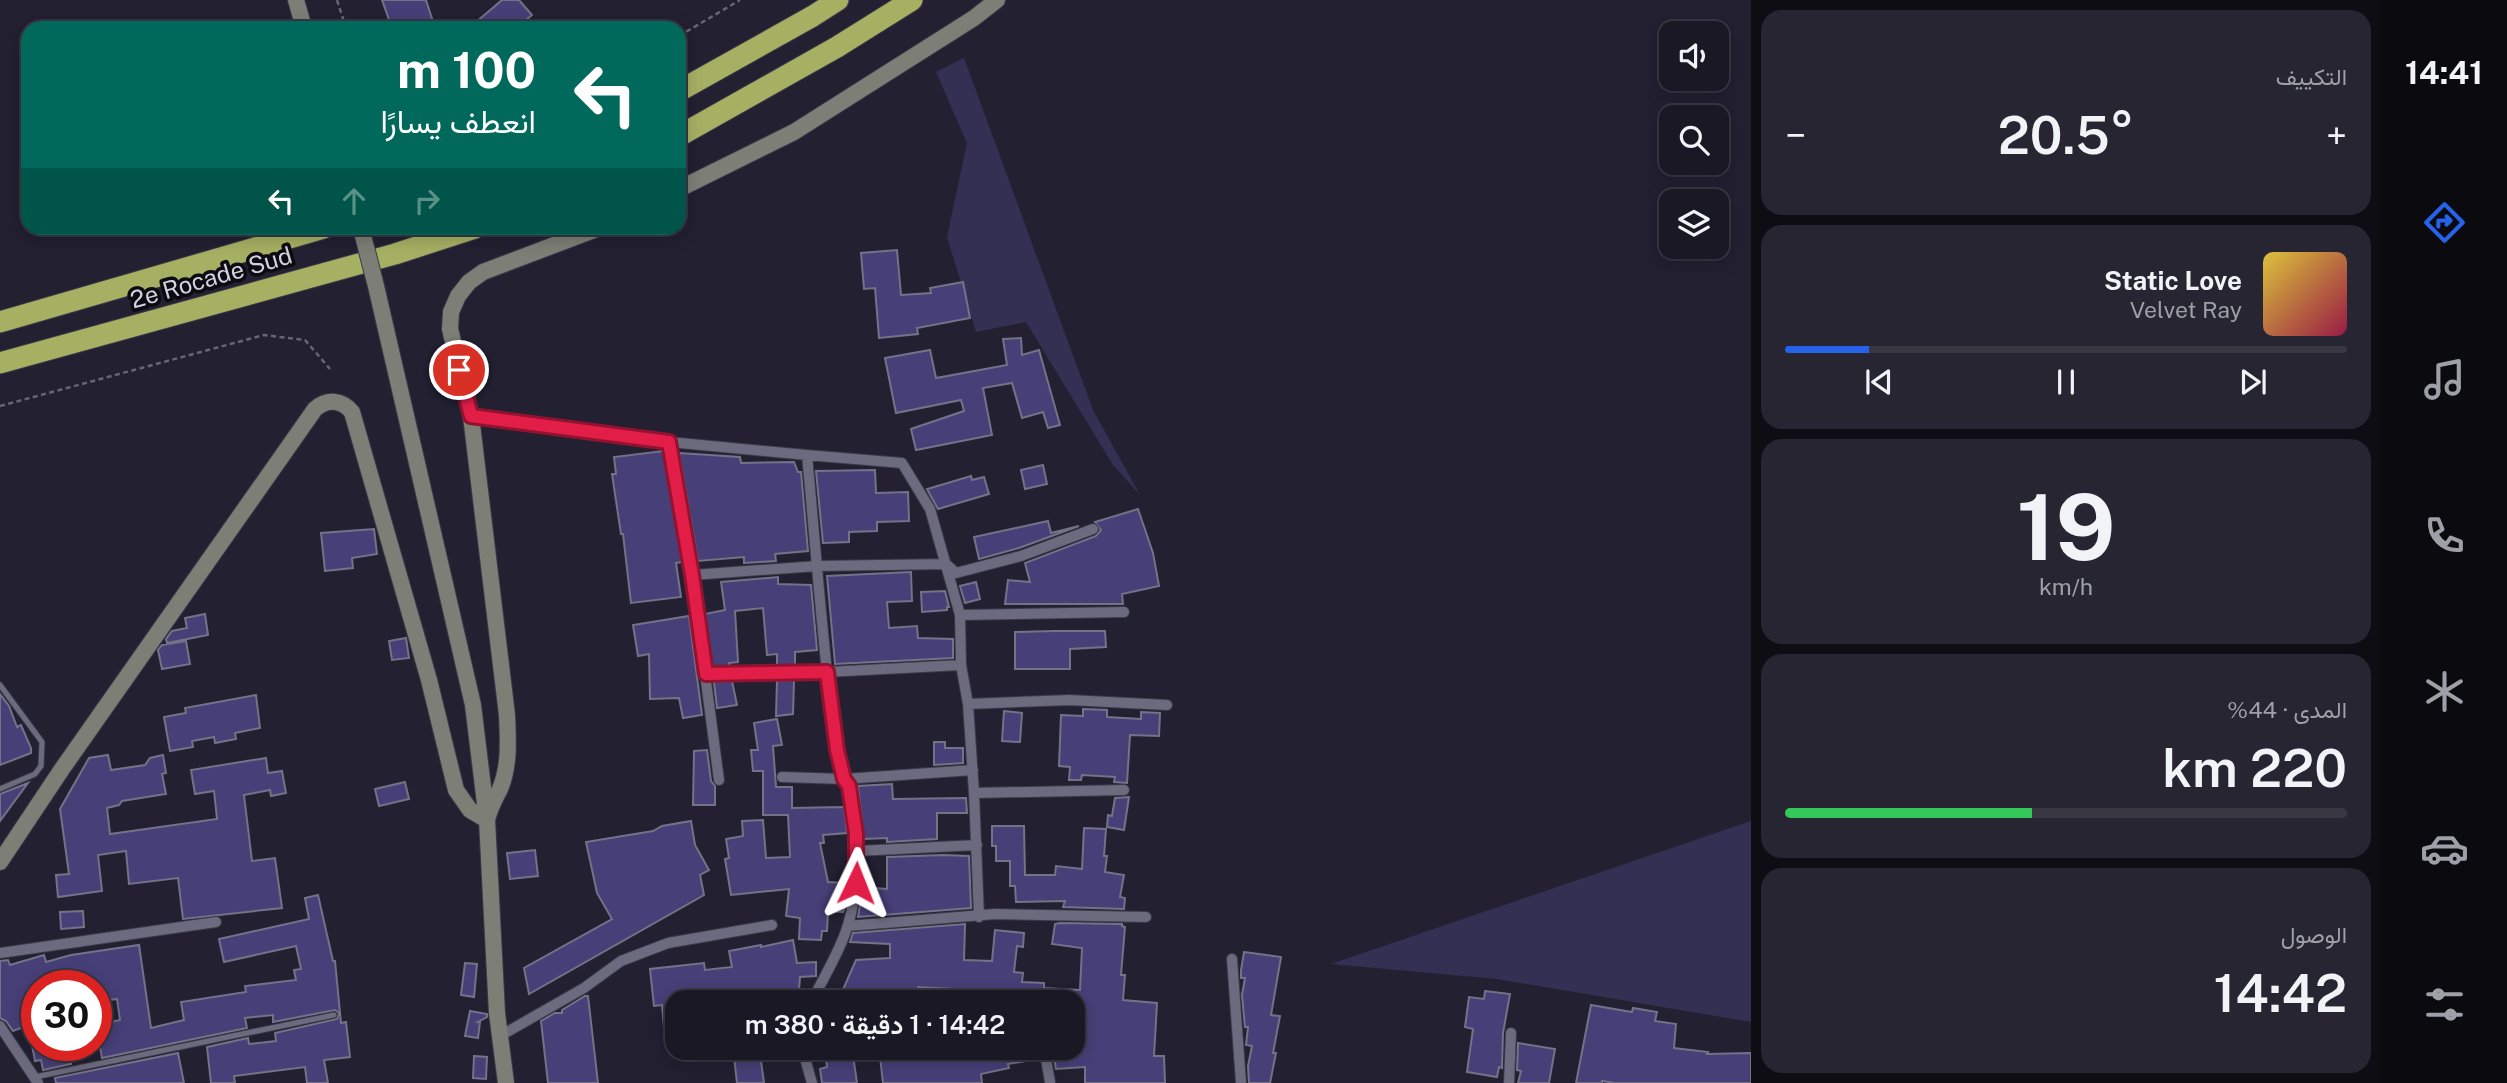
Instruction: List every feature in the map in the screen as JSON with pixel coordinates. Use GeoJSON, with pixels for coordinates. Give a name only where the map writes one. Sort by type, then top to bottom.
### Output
{"type":"FeatureCollection","features":[{"type":"Feature","properties":{"kind":"highway"},"geometry":{"type":"LineString","coordinates":[[686,87],[838,0]]}},
{"type":"Feature","properties":{"kind":"highway"},"geometry":{"type":"LineString","coordinates":[[686,132],[837,47],[912,0]]}},
{"type":"Feature","properties":{"kind":"highway","name":"2e Rocade Sud"},"geometry":{"type":"LineString","coordinates":[[0,322],[300,235]]}},
{"type":"Feature","properties":{"kind":"highway","name":"2e Rocade Sud"},"geometry":{"type":"LineString","coordinates":[[0,363],[395,254],[453,235]]}},
{"type":"Feature","properties":{"kind":"main road"},"geometry":{"type":"LineString","coordinates":[[296,0],[302,21]]}},
{"type":"Feature","properties":{"kind":"main road"},"geometry":{"type":"LineString","coordinates":[[686,186],[794,132],[974,18],[997,0]]}},
{"type":"Feature","properties":{"kind":"main road"},"geometry":{"type":"LineString","coordinates":[[364,235],[474,705],[487,820],[497,1013],[506,1083]]}},
{"type":"Feature","properties":{"kind":"main road"},"geometry":{"type":"LineString","coordinates":[[487,820],[491,804],[500,788],[508,756],[507,715],[471,416],[450,329],[451,312],[468,282],[483,272],[580,235]]}},
{"type":"Feature","properties":{"kind":"main road"},"geometry":{"type":"LineString","coordinates":[[0,862],[62,769],[315,409],[327,402],[342,403],[352,412],[429,680],[456,790],[470,810],[487,820]]}},
{"type":"Feature","properties":{"kind":"street"},"geometry":{"type":"LineString","coordinates":[[471,416],[669,442],[902,463],[930,509],[960,615],[961,665],[968,704],[978,845],[979,917]]}},
{"type":"Feature","properties":{"kind":"street"},"geometry":{"type":"LineString","coordinates":[[669,442],[692,575],[719,780]]}},
{"type":"Feature","properties":{"kind":"street"},"geometry":{"type":"LineString","coordinates":[[807,455],[837,750],[844,779],[849,786],[858,851],[856,883],[848,926],[817,990]]}},
{"type":"Feature","properties":{"kind":"street"},"geometry":{"type":"LineString","coordinates":[[692,575],[817,566],[946,564],[957,573],[1021,556],[1093,529]]}},
{"type":"Feature","properties":{"kind":"street"},"geometry":{"type":"LineString","coordinates":[[960,615],[1124,612]]}},
{"type":"Feature","properties":{"kind":"street"},"geometry":{"type":"LineString","coordinates":[[706,674],[827,672],[961,665]]}},
{"type":"Feature","properties":{"kind":"street"},"geometry":{"type":"LineString","coordinates":[[968,704],[1070,700],[1167,705]]}},
{"type":"Feature","properties":{"kind":"street"},"geometry":{"type":"LineString","coordinates":[[782,777],[844,779],[972,770]]}},
{"type":"Feature","properties":{"kind":"street"},"geometry":{"type":"LineString","coordinates":[[974,793],[1124,790]]}},
{"type":"Feature","properties":{"kind":"street"},"geometry":{"type":"LineString","coordinates":[[858,851],[978,845]]}},
{"type":"Feature","properties":{"kind":"street"},"geometry":{"type":"LineString","coordinates":[[848,926],[995,915],[1146,917]]}},
{"type":"Feature","properties":{"kind":"street"},"geometry":{"type":"LineString","coordinates":[[0,953],[216,922]]}},
{"type":"Feature","properties":{"kind":"street"},"geometry":{"type":"LineString","coordinates":[[500,1036],[584,988],[621,961],[668,943],[772,925]]}},
{"type":"Feature","properties":{"kind":"street"},"geometry":{"type":"LineString","coordinates":[[1232,959],[1241,1083]]}},
{"type":"Feature","properties":{"kind":"street"},"geometry":{"type":"LineString","coordinates":[[0,1026],[36,1080]]}},
{"type":"Feature","properties":{"kind":"street"},"geometry":{"type":"LineString","coordinates":[[1509,1083],[1511,1033]]}},
{"type":"Feature","properties":{"kind":"street"},"geometry":{"type":"LineString","coordinates":[[805,1060],[812,1083]]}},
{"type":"Feature","properties":{"kind":"street"},"geometry":{"type":"LineString","coordinates":[[1045,1060],[1048,1083]]}},
{"type":"Feature","properties":{"kind":"lane"},"geometry":{"type":"LineString","coordinates":[[0,685],[42,742],[41,766],[35,774],[0,789]]}},
{"type":"Feature","properties":{"kind":"lane"},"geometry":{"type":"LineString","coordinates":[[36,1080],[334,1014]]}},
{"type":"Feature","properties":{"kind":"path"},"geometry":{"type":"LineString","coordinates":[[337,0],[344,21]]}},
{"type":"Feature","properties":{"kind":"path"},"geometry":{"type":"LineString","coordinates":[[686,32],[740,0]]}},
{"type":"Feature","properties":{"kind":"path"},"geometry":{"type":"LineString","coordinates":[[0,406],[264,335],[305,340],[330,369]]}},
{"type":"Feature","properties":{"kind":"shaded area"},"geometry":{"type":"Polygon","coordinates":[[[964,58],[1093,410],[1140,495],[1113,465],[1026,322],[976,332],[947,237],[967,143],[936,72],[964,58]]]}},
{"type":"Feature","properties":{"kind":"shaded area"},"geometry":{"type":"Polygon","coordinates":[[[1751,821],[1751,1022],[1497,979],[1331,964],[1751,821]]]}},
{"type":"Feature","properties":{"kind":"building"},"geometry":{"type":"Polygon","coordinates":[[[382,0],[426,0],[433,21],[390,21],[382,0]]]}},
{"type":"Feature","properties":{"kind":"building"},"geometry":{"type":"Polygon","coordinates":[[[502,0],[519,0],[532,15],[525,21],[477,21],[502,0]]]}},
{"type":"Feature","properties":{"kind":"building"},"geometry":{"type":"Polygon","coordinates":[[[897,250],[901,295],[931,293],[930,288],[963,282],[970,318],[917,328],[918,334],[879,338],[875,288],[864,289],[861,253],[897,250]]]}},
{"type":"Feature","properties":{"kind":"building"},"geometry":{"type":"Polygon","coordinates":[[[1021,338],[1022,355],[1039,350],[1060,425],[1048,428],[1043,412],[1022,418],[1012,383],[983,388],[992,435],[916,450],[911,429],[964,411],[961,400],[896,413],[885,358],[930,350],[936,378],[1007,365],[1003,339],[1021,338]]]}},
{"type":"Feature","properties":{"kind":"building"},"geometry":{"type":"Polygon","coordinates":[[[663,451],[682,562],[676,563],[681,597],[631,603],[623,534],[612,474],[616,474],[614,457],[663,451]]]}},
{"type":"Feature","properties":{"kind":"building"},"geometry":{"type":"Polygon","coordinates":[[[679,453],[740,457],[741,463],[794,462],[798,472],[801,472],[808,551],[775,554],[776,561],[744,563],[744,557],[698,561],[679,453]]]}},
{"type":"Feature","properties":{"kind":"building"},"geometry":{"type":"Polygon","coordinates":[[[1043,465],[1047,484],[1025,489],[1021,470],[1043,465]]]}},
{"type":"Feature","properties":{"kind":"building"},"geometry":{"type":"Polygon","coordinates":[[[875,470],[876,493],[908,492],[909,521],[877,522],[877,531],[849,532],[849,542],[823,543],[816,471],[875,470]]]}},
{"type":"Feature","properties":{"kind":"building"},"geometry":{"type":"Polygon","coordinates":[[[971,476],[972,480],[984,477],[989,494],[938,509],[927,489],[971,476]]]}},
{"type":"Feature","properties":{"kind":"building"},"geometry":{"type":"Polygon","coordinates":[[[1138,509],[1153,553],[1159,586],[1122,594],[1123,604],[1005,604],[1008,580],[1030,582],[1025,563],[1096,536],[1101,530],[1095,522],[1138,509]]]}},
{"type":"Feature","properties":{"kind":"building"},"geometry":{"type":"Polygon","coordinates":[[[1048,521],[1051,533],[1079,526],[979,559],[974,537],[1048,521]]]}},
{"type":"Feature","properties":{"kind":"building"},"geometry":{"type":"Polygon","coordinates":[[[374,529],[377,554],[352,558],[353,568],[325,571],[321,533],[374,529]]]}},
{"type":"Feature","properties":{"kind":"building"},"geometry":{"type":"Polygon","coordinates":[[[911,572],[912,601],[887,602],[889,628],[917,626],[918,638],[953,639],[953,658],[835,664],[827,576],[911,572]]]}},
{"type":"Feature","properties":{"kind":"building"},"geometry":{"type":"Polygon","coordinates":[[[778,577],[778,584],[811,585],[817,650],[795,652],[795,665],[777,665],[777,654],[767,655],[763,608],[735,611],[738,662],[729,663],[730,666],[712,666],[705,614],[725,610],[721,582],[778,577]]]}},
{"type":"Feature","properties":{"kind":"building"},"geometry":{"type":"Polygon","coordinates":[[[976,582],[980,599],[965,603],[960,586],[976,582]]]}},
{"type":"Feature","properties":{"kind":"building"},"geometry":{"type":"Polygon","coordinates":[[[945,591],[949,607],[947,610],[922,612],[921,592],[945,591]]]}},
{"type":"Feature","properties":{"kind":"building"},"geometry":{"type":"Polygon","coordinates":[[[205,614],[208,635],[167,643],[166,639],[172,631],[187,628],[185,618],[205,614]]]}},
{"type":"Feature","properties":{"kind":"building"},"geometry":{"type":"Polygon","coordinates":[[[689,616],[702,715],[683,718],[679,698],[650,699],[649,654],[638,656],[633,625],[689,616]]]}},
{"type":"Feature","properties":{"kind":"building"},"geometry":{"type":"Polygon","coordinates":[[[1105,631],[1106,647],[1070,649],[1070,669],[1015,669],[1015,632],[1105,631]]]}},
{"type":"Feature","properties":{"kind":"building"},"geometry":{"type":"Polygon","coordinates":[[[406,638],[409,658],[392,660],[389,641],[406,638]]]}},
{"type":"Feature","properties":{"kind":"building"},"geometry":{"type":"Polygon","coordinates":[[[186,641],[190,664],[162,669],[158,650],[162,645],[186,641]]]}},
{"type":"Feature","properties":{"kind":"building"},"geometry":{"type":"Polygon","coordinates":[[[794,680],[793,714],[776,716],[777,681],[794,680]]]}},
{"type":"Feature","properties":{"kind":"building"},"geometry":{"type":"Polygon","coordinates":[[[732,681],[737,705],[717,708],[714,682],[732,681]]]}},
{"type":"Feature","properties":{"kind":"building"},"geometry":{"type":"Polygon","coordinates":[[[0,694],[9,706],[17,727],[21,725],[31,753],[0,765],[0,694]]]}},
{"type":"Feature","properties":{"kind":"building"},"geometry":{"type":"Polygon","coordinates":[[[256,695],[260,728],[235,733],[236,739],[215,743],[214,737],[192,741],[193,747],[170,751],[164,717],[186,713],[185,708],[256,695]]]}},
{"type":"Feature","properties":{"kind":"building"},"geometry":{"type":"Polygon","coordinates":[[[1083,709],[1107,710],[1107,717],[1141,719],[1141,712],[1160,713],[1159,736],[1130,735],[1127,783],[1114,782],[1115,777],[1082,775],[1081,780],[1069,780],[1070,767],[1059,766],[1061,715],[1083,716],[1083,709]]]}},
{"type":"Feature","properties":{"kind":"building"},"geometry":{"type":"Polygon","coordinates":[[[1004,711],[1022,713],[1020,742],[1002,741],[1004,711]]]}},
{"type":"Feature","properties":{"kind":"building"},"geometry":{"type":"Polygon","coordinates":[[[777,719],[782,745],[773,746],[776,787],[792,787],[792,808],[844,807],[847,833],[823,835],[824,843],[820,843],[828,882],[846,883],[845,906],[843,912],[828,911],[827,931],[822,931],[821,940],[799,939],[800,918],[786,916],[789,889],[731,895],[725,859],[729,858],[726,839],[743,836],[742,821],[763,820],[766,858],[790,857],[788,815],[763,815],[763,771],[753,771],[751,750],[758,750],[754,723],[777,719]]]}},
{"type":"Feature","properties":{"kind":"building"},"geometry":{"type":"Polygon","coordinates":[[[934,742],[945,742],[945,748],[963,748],[963,763],[934,765],[934,742]]]}},
{"type":"Feature","properties":{"kind":"building"},"geometry":{"type":"Polygon","coordinates":[[[707,750],[711,781],[715,786],[715,805],[693,805],[694,751],[707,750]]]}},
{"type":"Feature","properties":{"kind":"building"},"geometry":{"type":"Polygon","coordinates":[[[108,755],[111,770],[145,765],[150,758],[163,755],[166,773],[162,774],[166,794],[122,801],[119,805],[107,808],[110,834],[217,819],[214,791],[195,794],[191,770],[266,758],[268,773],[282,771],[286,793],[271,796],[270,790],[244,795],[252,861],[275,858],[282,908],[183,919],[178,878],[129,884],[126,851],[98,855],[102,891],[58,897],[56,875],[69,874],[60,809],[89,758],[108,755]]]}},
{"type":"Feature","properties":{"kind":"building"},"geometry":{"type":"Polygon","coordinates":[[[405,782],[409,799],[379,806],[375,789],[405,782]]]}},
{"type":"Feature","properties":{"kind":"building"},"geometry":{"type":"Polygon","coordinates":[[[28,783],[0,821],[0,794],[28,783]]]}},
{"type":"Feature","properties":{"kind":"building"},"geometry":{"type":"Polygon","coordinates":[[[892,784],[893,799],[966,798],[967,813],[937,813],[937,839],[887,842],[887,838],[864,839],[858,786],[892,784]]]}},
{"type":"Feature","properties":{"kind":"building"},"geometry":{"type":"Polygon","coordinates":[[[1129,797],[1124,830],[1107,827],[1108,815],[1112,816],[1115,798],[1129,797]]]}},
{"type":"Feature","properties":{"kind":"building"},"geometry":{"type":"Polygon","coordinates":[[[691,821],[695,845],[709,870],[700,875],[704,895],[529,994],[524,968],[612,919],[597,893],[586,842],[653,831],[662,826],[691,821]]]}},
{"type":"Feature","properties":{"kind":"building"},"geometry":{"type":"Polygon","coordinates":[[[992,826],[1024,826],[1025,875],[1055,875],[1056,866],[1082,869],[1084,828],[1106,829],[1105,872],[1124,875],[1120,897],[1125,898],[1124,909],[1063,907],[1065,901],[1016,902],[1015,886],[1010,886],[1010,861],[996,861],[996,846],[992,846],[992,826]]]}},
{"type":"Feature","properties":{"kind":"building"},"geometry":{"type":"Polygon","coordinates":[[[535,850],[538,876],[510,879],[507,853],[535,850]]]}},
{"type":"Feature","properties":{"kind":"building"},"geometry":{"type":"Polygon","coordinates":[[[969,856],[971,908],[858,917],[863,887],[887,889],[887,857],[969,856]]]}},
{"type":"Feature","properties":{"kind":"building"},"geometry":{"type":"Polygon","coordinates":[[[318,895],[335,961],[341,1023],[346,1022],[350,1057],[324,1060],[328,1083],[307,1083],[305,1067],[234,1076],[235,1083],[211,1083],[207,1047],[248,1038],[249,1044],[276,1041],[275,1033],[337,1019],[339,1013],[335,1010],[273,1022],[273,1015],[245,1018],[247,1028],[112,1056],[112,1022],[120,1020],[117,999],[112,1000],[112,970],[21,970],[21,1028],[13,1031],[6,1021],[0,1018],[0,961],[8,960],[10,965],[44,955],[46,962],[71,955],[139,945],[151,1028],[184,1020],[181,1002],[246,992],[245,986],[296,980],[294,970],[301,969],[296,946],[224,962],[219,939],[309,919],[305,898],[318,895]]]}},
{"type":"Feature","properties":{"kind":"building"},"geometry":{"type":"Polygon","coordinates":[[[83,911],[84,927],[61,929],[60,912],[83,911]]]}},
{"type":"Feature","properties":{"kind":"building"},"geometry":{"type":"Polygon","coordinates":[[[965,924],[964,960],[992,961],[995,930],[1024,933],[1023,947],[1017,946],[1014,972],[1023,973],[1022,982],[1044,983],[1044,988],[1080,990],[918,987],[918,990],[843,990],[856,960],[890,958],[890,944],[850,942],[853,933],[965,924]]]}},
{"type":"Feature","properties":{"kind":"building"},"geometry":{"type":"Polygon","coordinates":[[[1055,924],[1122,924],[1125,927],[1121,975],[1125,975],[1123,1000],[1157,1003],[1154,1056],[1164,1056],[1165,1083],[1085,1083],[1085,1067],[1056,1069],[1054,1060],[1085,1060],[1085,990],[1080,990],[1082,948],[1052,944],[1055,924]]]}},
{"type":"Feature","properties":{"kind":"building"},"geometry":{"type":"Polygon","coordinates":[[[793,940],[797,963],[816,962],[816,976],[800,977],[799,990],[665,990],[665,1038],[662,1005],[654,1006],[650,969],[704,963],[705,970],[732,967],[729,951],[793,940]]]}},
{"type":"Feature","properties":{"kind":"building"},"geometry":{"type":"Polygon","coordinates":[[[1244,952],[1281,957],[1271,1015],[1280,1016],[1270,1083],[1249,1083],[1248,1066],[1252,1046],[1246,1045],[1248,1027],[1245,1027],[1242,995],[1245,978],[1241,978],[1244,952]]]}},
{"type":"Feature","properties":{"kind":"building"},"geometry":{"type":"Polygon","coordinates":[[[465,963],[477,964],[474,997],[461,995],[465,963]]]}},
{"type":"Feature","properties":{"kind":"building"},"geometry":{"type":"Polygon","coordinates":[[[1485,991],[1510,994],[1503,1033],[1502,1068],[1499,1067],[1497,1077],[1467,1072],[1473,1029],[1465,1027],[1469,997],[1484,999],[1485,991]]]}},
{"type":"Feature","properties":{"kind":"building"},"geometry":{"type":"Polygon","coordinates":[[[588,996],[598,1083],[548,1083],[541,1021],[555,1013],[562,1013],[562,1010],[588,996]]]}},
{"type":"Feature","properties":{"kind":"building"},"geometry":{"type":"Polygon","coordinates":[[[1591,1005],[1632,1012],[1633,1008],[1657,1012],[1655,1021],[1676,1024],[1674,1048],[1708,1052],[1707,1054],[1751,1053],[1751,1083],[1576,1083],[1591,1005]]]}},
{"type":"Feature","properties":{"kind":"building"},"geometry":{"type":"Polygon","coordinates":[[[470,1011],[487,1014],[487,1017],[478,1022],[478,1038],[465,1036],[470,1011]]]}},
{"type":"Feature","properties":{"kind":"building"},"geometry":{"type":"Polygon","coordinates":[[[1518,1043],[1555,1049],[1549,1083],[1518,1083],[1521,1071],[1517,1070],[1518,1043]]]}},
{"type":"Feature","properties":{"kind":"building"},"geometry":{"type":"Polygon","coordinates":[[[178,1053],[184,1083],[56,1083],[55,1078],[178,1053]]]}},
{"type":"Feature","properties":{"kind":"building"},"geometry":{"type":"Polygon","coordinates":[[[474,1056],[487,1057],[486,1079],[473,1078],[474,1056]]]}},
{"type":"Feature","properties":{"kind":"building"},"geometry":{"type":"Polygon","coordinates":[[[734,1060],[770,1060],[761,1061],[764,1083],[737,1083],[734,1060]]]}},
{"type":"Feature","properties":{"kind":"building"},"geometry":{"type":"Polygon","coordinates":[[[826,1060],[854,1060],[857,1083],[822,1083],[820,1069],[827,1067],[826,1060]]]}},
{"type":"Feature","properties":{"kind":"building"},"geometry":{"type":"Polygon","coordinates":[[[880,1060],[1032,1060],[1008,1064],[1009,1068],[981,1074],[982,1083],[883,1083],[880,1060]]]}},
{"type":"Feature","properties":{"kind":"building"},"geometry":{"type":"Polygon","coordinates":[[[41,1061],[71,1061],[71,1064],[43,1070],[41,1061]]]}},
{"type":"Feature","properties":{"kind":"route"},"geometry":{"type":"LineString","coordinates":[[459,370],[471,416],[669,442],[706,674],[827,672],[837,750],[844,779],[849,786],[856,834],[856,883]]}}]}
